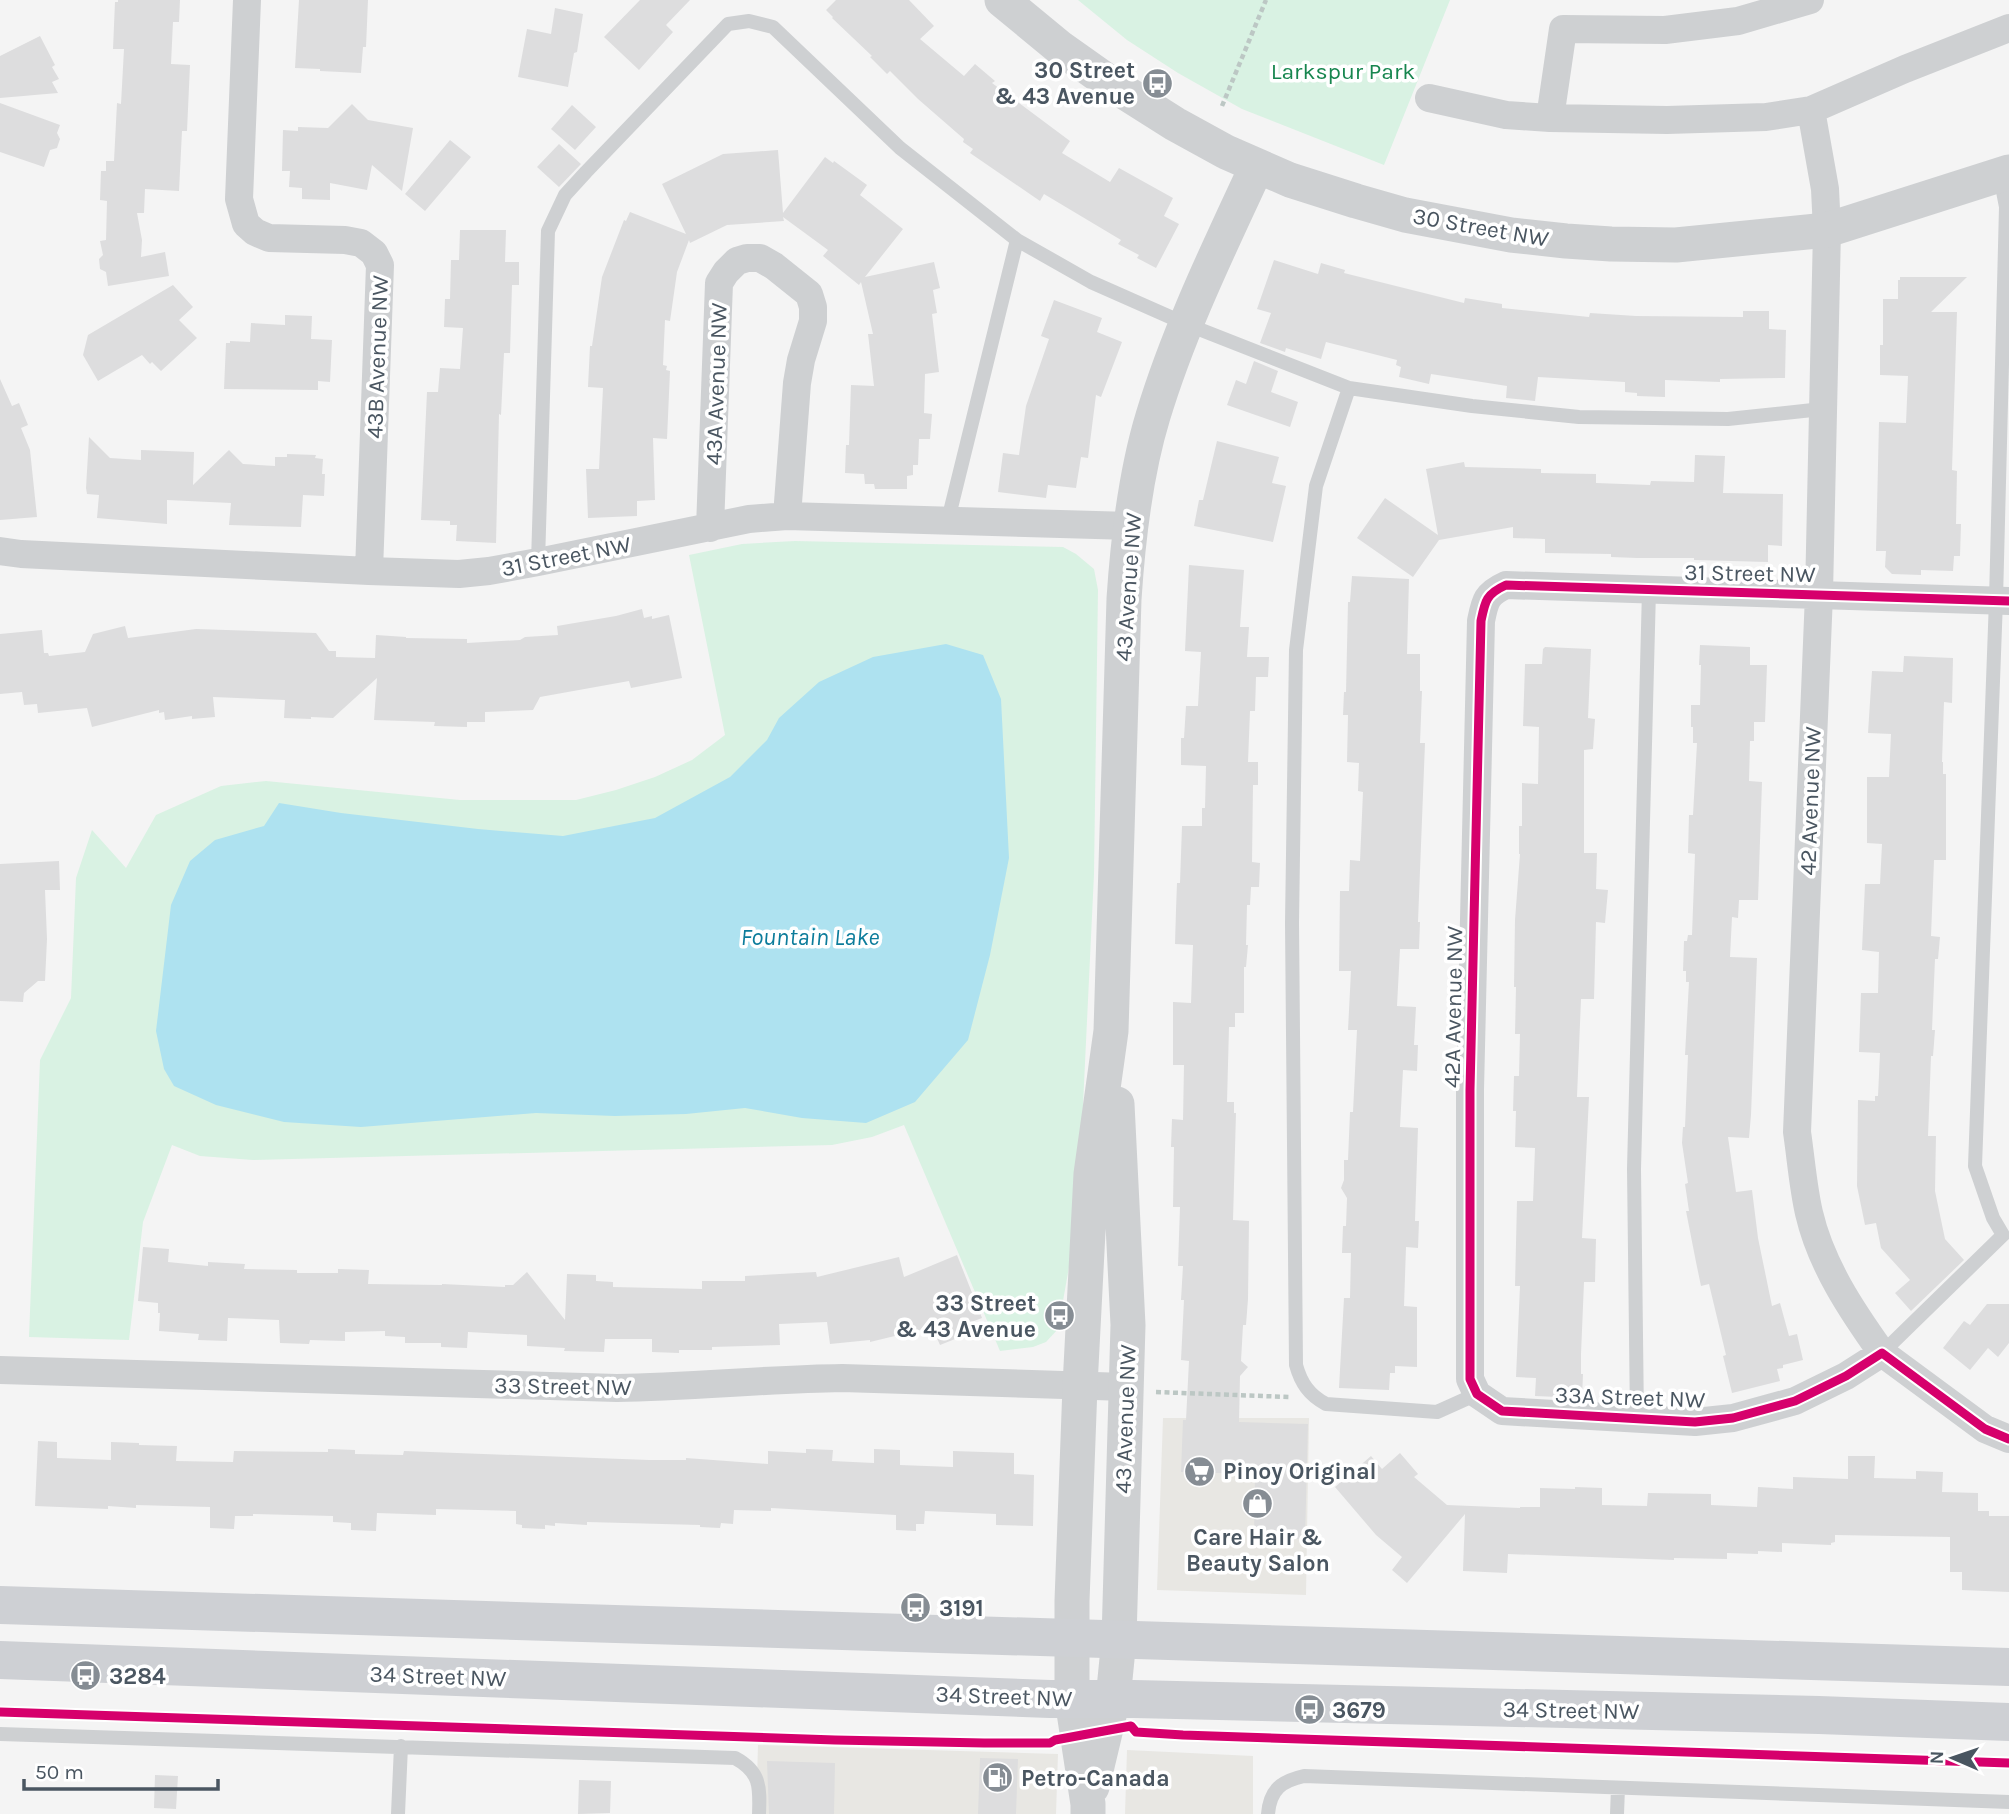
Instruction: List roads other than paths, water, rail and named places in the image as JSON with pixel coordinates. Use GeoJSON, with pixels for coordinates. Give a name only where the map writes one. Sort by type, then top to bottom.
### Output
{"type":"FeatureCollection","features":[{"type":"Feature","properties":{"kind":"main road"},"geometry":{"type":"LineString","coordinates":[[0,1605],[2009,1667]]}},
{"type":"Feature","properties":{"kind":"main road","name":"34 Street NW"},"geometry":{"type":"LineString","coordinates":[[0,1660],[1072,1699],[1791,1714],[2009,1722]]}},
{"type":"Feature","properties":{"kind":"street","name":"43B Avenue NW"},"geometry":{"type":"LineString","coordinates":[[247,0],[239,200],[246,224],[255,232],[269,238],[345,240],[361,243],[374,253],[380,265],[369,571]]}},
{"type":"Feature","properties":{"kind":"street","name":"30 Street NW"},"geometry":{"type":"LineString","coordinates":[[1002,0],[1059,47],[1107,81],[1211,145],[1290,180],[1356,201],[1405,215],[1511,235],[1611,244],[1676,245],[1827,230],[2005,174]]}},
{"type":"Feature","properties":{"kind":"street"},"geometry":{"type":"LineString","coordinates":[[1550,118],[1563,29],[1665,30],[1738,21],[1810,0]]}},
{"type":"Feature","properties":{"kind":"street"},"geometry":{"type":"LineString","coordinates":[[1429,98],[1506,115],[1550,118],[1667,120],[1766,117],[1811,110],[2009,28]]}},
{"type":"Feature","properties":{"kind":"street","name":"42 Avenue NW"},"geometry":{"type":"LineString","coordinates":[[1811,110],[1825,189],[1827,230],[1819,594],[1797,1132],[1809,1214],[1821,1248],[1848,1304],[1882,1353]]}},
{"type":"Feature","properties":{"kind":"street","name":"43 Avenue NW"},"geometry":{"type":"LineString","coordinates":[[1088,1809],[1113,1699],[1141,1390],[1128,1325],[1111,1031],[1124,599],[1131,526],[1141,465],[1167,372],[1257,166]]}},
{"type":"Feature","properties":{"kind":"street","name":"43A Avenue NW"},"geometry":{"type":"LineString","coordinates":[[710,528],[719,283],[737,261],[747,258],[760,258],[774,266],[809,294],[813,307],[813,321],[797,383],[787,516]]}},
{"type":"Feature","properties":{"kind":"street","name":"31 Street NW"},"geometry":{"type":"LineString","coordinates":[[0,551],[459,574],[538,562],[749,519],[787,516],[1131,526]]}},
{"type":"Feature","properties":{"kind":"street","name":"31 Street NW"},"geometry":{"type":"LineString","coordinates":[[1492,592],[1506,585],[2002,600]]}},
{"type":"Feature","properties":{"kind":"street","name":"42A Avenue NW"},"geometry":{"type":"LineString","coordinates":[[1477,1394],[1470,1379],[1470,1090],[1480,621],[1484,604],[1492,592]]}},
{"type":"Feature","properties":{"kind":"street","name":"43 Avenue NW"},"geometry":{"type":"LineString","coordinates":[[1088,1809],[1072,1699],[1071,1637],[1091,1174],[1111,1031]]}},
{"type":"Feature","properties":{"kind":"street"},"geometry":{"type":"LineString","coordinates":[[1882,1353],[1985,1429],[2009,1439]]}},
{"type":"Feature","properties":{"kind":"street","name":"33A Street NW"},"geometry":{"type":"LineString","coordinates":[[1477,1394],[1502,1411],[1695,1422],[1733,1418],[1795,1401],[1846,1376],[1882,1353]]}},
{"type":"Feature","properties":{"kind":"street","name":"33 Street NW"},"geometry":{"type":"LineString","coordinates":[[0,1370],[617,1388],[831,1378],[1141,1390]]}},
{"type":"Feature","properties":{"kind":"lane"},"geometry":{"type":"LineString","coordinates":[[538,562],[548,231],[565,195],[728,24],[749,20],[773,27],[900,148],[1017,240],[1091,282],[1186,324],[1349,388],[1472,406],[1579,417],[1728,419],[1822,409]]}},
{"type":"Feature","properties":{"kind":"lane"},"geometry":{"type":"LineString","coordinates":[[1882,1353],[2003,1235],[1993,1218],[1975,1166],[2002,600],[2005,174]]}},
{"type":"Feature","properties":{"kind":"lane"},"geometry":{"type":"LineString","coordinates":[[948,520],[1017,240]]}},
{"type":"Feature","properties":{"kind":"lane"},"geometry":{"type":"LineString","coordinates":[[1349,388],[1316,486],[1296,650],[1292,936],[1296,1365],[1300,1381],[1314,1398],[1326,1404],[1437,1412],[1477,1394]]}},
{"type":"Feature","properties":{"kind":"lane"},"geometry":{"type":"LineString","coordinates":[[1637,1419],[1634,1169],[1649,590]]}},
{"type":"Feature","properties":{"kind":"lane"},"geometry":{"type":"LineString","coordinates":[[0,1734],[735,1758],[743,1762],[760,1787],[759,1814]]}},
{"type":"Feature","properties":{"kind":"lane"},"geometry":{"type":"LineString","coordinates":[[398,1814],[401,1746]]}},
{"type":"Feature","properties":{"kind":"lane"},"geometry":{"type":"LineString","coordinates":[[1268,1814],[1269,1802],[1285,1781],[1304,1776],[1618,1788],[1972,1808],[2009,1802]]}},
{"type":"Feature","properties":{"kind":"lane"},"geometry":{"type":"LineString","coordinates":[[1617,1814],[1618,1788]]}},
{"type":"Feature","properties":{"kind":"water","name":"Fountain Lake"},"geometry":{"type":"Polygon","coordinates":[[[946,644],[983,655],[1001,699],[1009,858],[990,955],[968,1040],[915,1102],[866,1123],[802,1118],[745,1108],[686,1114],[615,1116],[536,1113],[361,1127],[284,1122],[216,1105],[174,1086],[164,1069],[156,1031],[171,905],[190,861],[215,840],[264,826],[279,803],[478,829],[563,836],[655,818],[730,777],[767,740],[779,718],[819,682],[873,657],[946,644]]]}},
{"type":"Feature","properties":{"kind":"place","name":"30 Street & 43 Avenue"},"geometry":{"type":"Point","coordinates":[1158,83]}},
{"type":"Feature","properties":{"kind":"place","name":"33 Street & 43 Avenue"},"geometry":{"type":"Point","coordinates":[1059,1316]}},
{"type":"Feature","properties":{"kind":"place","name":"Pinoy Original"},"geometry":{"type":"Point","coordinates":[1200,1471]}},
{"type":"Feature","properties":{"kind":"place","name":"Care Hair & Beauty Salon"},"geometry":{"type":"Point","coordinates":[1258,1503]}},
{"type":"Feature","properties":{"kind":"place","name":"3191"},"geometry":{"type":"Point","coordinates":[916,1608]}},
{"type":"Feature","properties":{"kind":"place","name":"3284"},"geometry":{"type":"Point","coordinates":[86,1676]}},
{"type":"Feature","properties":{"kind":"place","name":"3679"},"geometry":{"type":"Point","coordinates":[1309,1710]}},
{"type":"Feature","properties":{"kind":"place","name":"Petro-Canada"},"geometry":{"type":"Point","coordinates":[998,1778]}},
{"type":"Feature","properties":{"kind":"park label","name":"Larkspur Park"},"geometry":{"type":"Point","coordinates":[1343,71]}}]}
